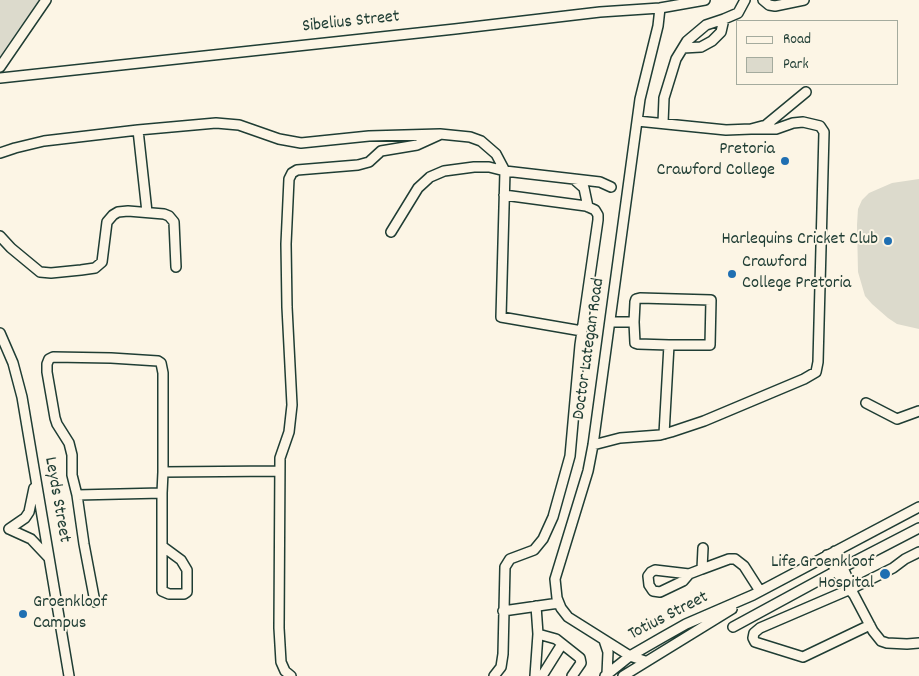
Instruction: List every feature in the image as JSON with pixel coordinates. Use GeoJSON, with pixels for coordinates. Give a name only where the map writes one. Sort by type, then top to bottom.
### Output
{"type":"FeatureCollection","features":[{"type":"Feature","properties":{"kind":"street"},"geometry":{"type":"LineString","coordinates":[[0,67],[46,0]]}},
{"type":"Feature","properties":{"kind":"street","name":"Sibelius Street"},"geometry":{"type":"LineString","coordinates":[[0,78],[600,12],[660,8],[705,0]]}},
{"type":"Feature","properties":{"kind":"street"},"geometry":{"type":"LineString","coordinates":[[663,123],[664,98],[676,59],[683,48],[697,31],[706,24],[738,13],[745,0]]}},
{"type":"Feature","properties":{"kind":"street"},"geometry":{"type":"LineString","coordinates":[[762,0],[768,5],[775,6],[804,0]]}},
{"type":"Feature","properties":{"kind":"street","name":"Doctor Lategan Road"},"geometry":{"type":"LineString","coordinates":[[559,603],[555,586],[555,574],[588,470],[593,446],[642,87],[658,26],[660,8]]}},
{"type":"Feature","properties":{"kind":"street"},"geometry":{"type":"LineString","coordinates":[[683,48],[701,47],[712,41],[721,32],[724,19]]}},
{"type":"Feature","properties":{"kind":"street"},"geometry":{"type":"LineString","coordinates":[[750,129],[766,125],[806,92]]}},
{"type":"Feature","properties":{"kind":"street"},"geometry":{"type":"LineString","coordinates":[[593,446],[620,438],[664,434],[704,420],[804,379],[814,374],[817,370],[824,132],[820,126],[803,122],[793,123],[776,129],[726,130],[637,121]]}},
{"type":"Feature","properties":{"kind":"street"},"geometry":{"type":"LineString","coordinates":[[0,153],[35,142],[138,130],[225,123],[239,125],[289,142],[308,144],[369,136],[440,134],[461,135],[477,139],[496,154],[505,171],[501,317],[582,331]]}},
{"type":"Feature","properties":{"kind":"street"},"geometry":{"type":"LineString","coordinates":[[138,130],[147,212]]}},
{"type":"Feature","properties":{"kind":"street"},"geometry":{"type":"LineString","coordinates":[[290,676],[283,668],[280,657],[280,471],[281,452],[288,436],[292,414],[287,298],[287,219],[290,177],[297,170],[358,165],[369,162],[381,151],[417,145],[440,134]]}},
{"type":"Feature","properties":{"kind":"street"},"geometry":{"type":"LineString","coordinates":[[391,232],[418,188],[436,174],[455,169],[489,167],[579,181],[594,188],[628,188]]}},
{"type":"Feature","properties":{"kind":"street"},"geometry":{"type":"LineString","coordinates":[[579,181],[584,188],[588,206]]}},
{"type":"Feature","properties":{"kind":"street"},"geometry":{"type":"LineString","coordinates":[[494,676],[501,667],[503,659],[504,567],[510,559],[531,552],[540,545],[551,523],[570,456],[582,331],[598,220],[596,212],[588,206],[504,195]]}},
{"type":"Feature","properties":{"kind":"street"},"geometry":{"type":"LineString","coordinates":[[0,236],[11,248],[40,272],[51,273],[95,268],[99,266],[104,256],[107,222],[110,217],[118,212],[164,214],[173,221],[176,267]]}},
{"type":"Feature","properties":{"kind":"street"},"geometry":{"type":"LineString","coordinates":[[636,299],[711,300],[710,345],[638,344],[635,343],[634,322],[636,299]]}},
{"type":"Feature","properties":{"kind":"street"},"geometry":{"type":"LineString","coordinates":[[610,322],[634,322]]}},
{"type":"Feature","properties":{"kind":"street","name":"Leyds Street"},"geometry":{"type":"LineString","coordinates":[[0,333],[13,363],[22,397],[69,676]]}},
{"type":"Feature","properties":{"kind":"street"},"geometry":{"type":"LineString","coordinates":[[664,434],[669,345]]}},
{"type":"Feature","properties":{"kind":"street"},"geometry":{"type":"LineString","coordinates":[[95,602],[78,495],[72,475],[72,455],[69,443],[55,418],[47,372],[48,361],[51,358],[111,358],[158,361],[161,363],[163,373],[163,472],[162,493],[162,546],[162,591],[169,594],[184,594],[187,592],[187,570],[181,560],[162,546]]}},
{"type":"Feature","properties":{"kind":"street"},"geometry":{"type":"LineString","coordinates":[[866,403],[897,419],[919,411]]}},
{"type":"Feature","properties":{"kind":"street"},"geometry":{"type":"LineString","coordinates":[[163,472],[280,471]]}},
{"type":"Feature","properties":{"kind":"street"},"geometry":{"type":"LineString","coordinates":[[35,477],[33,501],[29,512],[25,518],[9,529],[31,539],[50,559]]}},
{"type":"Feature","properties":{"kind":"street"},"geometry":{"type":"LineString","coordinates":[[78,495],[162,493]]}},
{"type":"Feature","properties":{"kind":"street","name":"Totius Street"},"geometry":{"type":"LineString","coordinates":[[625,675],[757,593],[919,507]]}},
{"type":"Feature","properties":{"kind":"street"},"geometry":{"type":"LineString","coordinates":[[733,627],[919,528]]}},
{"type":"Feature","properties":{"kind":"street"},"geometry":{"type":"LineString","coordinates":[[702,548],[702,569]]}},
{"type":"Feature","properties":{"kind":"street"},"geometry":{"type":"LineString","coordinates":[[870,625],[803,657],[754,640],[754,633],[760,628],[852,591],[919,552]]}},
{"type":"Feature","properties":{"kind":"street"},"geometry":{"type":"LineString","coordinates":[[831,553],[873,631],[884,642],[907,644],[919,642]]}},
{"type":"Feature","properties":{"kind":"street"},"geometry":{"type":"LineString","coordinates":[[689,574],[729,559],[735,559],[744,566],[757,593]]}},
{"type":"Feature","properties":{"kind":"street","name":"Totius Street"},"geometry":{"type":"LineString","coordinates":[[606,675],[630,656],[686,624],[757,593]]}},
{"type":"Feature","properties":{"kind":"street"},"geometry":{"type":"LineString","coordinates":[[503,611],[559,603],[572,620],[630,656],[645,662]]}},
{"type":"Feature","properties":{"kind":"street"},"geometry":{"type":"LineString","coordinates":[[535,676],[538,634],[536,606]]}},
{"type":"Feature","properties":{"kind":"street"},"geometry":{"type":"LineString","coordinates":[[538,634],[552,638],[562,644],[580,660],[572,676]]}},
{"type":"Feature","properties":{"kind":"street"},"geometry":{"type":"LineString","coordinates":[[604,640],[608,652],[606,675]]}},
{"type":"Feature","properties":{"kind":"street"},"geometry":{"type":"LineString","coordinates":[[542,676],[562,644]]}},
{"type":"Feature","properties":{"kind":"street"},"geometry":{"type":"LineString","coordinates":[[625,675],[630,656]]}},
{"type":"Feature","properties":{"kind":"green space"},"geometry":{"type":"Polygon","coordinates":[[[0,0],[42,0],[0,61],[0,0]]]}},
{"type":"Feature","properties":{"kind":"green space","name":"Harlequins Cricket Club"},"geometry":{"type":"Polygon","coordinates":[[[919,179],[919,329],[897,324],[865,296],[858,272],[857,225],[858,209],[862,200],[869,193],[892,183],[919,179]]]}},
{"type":"Feature","properties":{"kind":"place","name":"Pretoria Crawford College"},"geometry":{"type":"Point","coordinates":[785,161]}},
{"type":"Feature","properties":{"kind":"place","name":"Harlequins Cricket Club"},"geometry":{"type":"Point","coordinates":[888,241]}},
{"type":"Feature","properties":{"kind":"place","name":"Crawford College Pretoria"},"geometry":{"type":"Point","coordinates":[732,274]}},
{"type":"Feature","properties":{"kind":"place","name":"Life Groenkloof Hospital"},"geometry":{"type":"Point","coordinates":[885,574]}},
{"type":"Feature","properties":{"kind":"place","name":"Groenkloof Campus"},"geometry":{"type":"Point","coordinates":[23,614]}}]}
